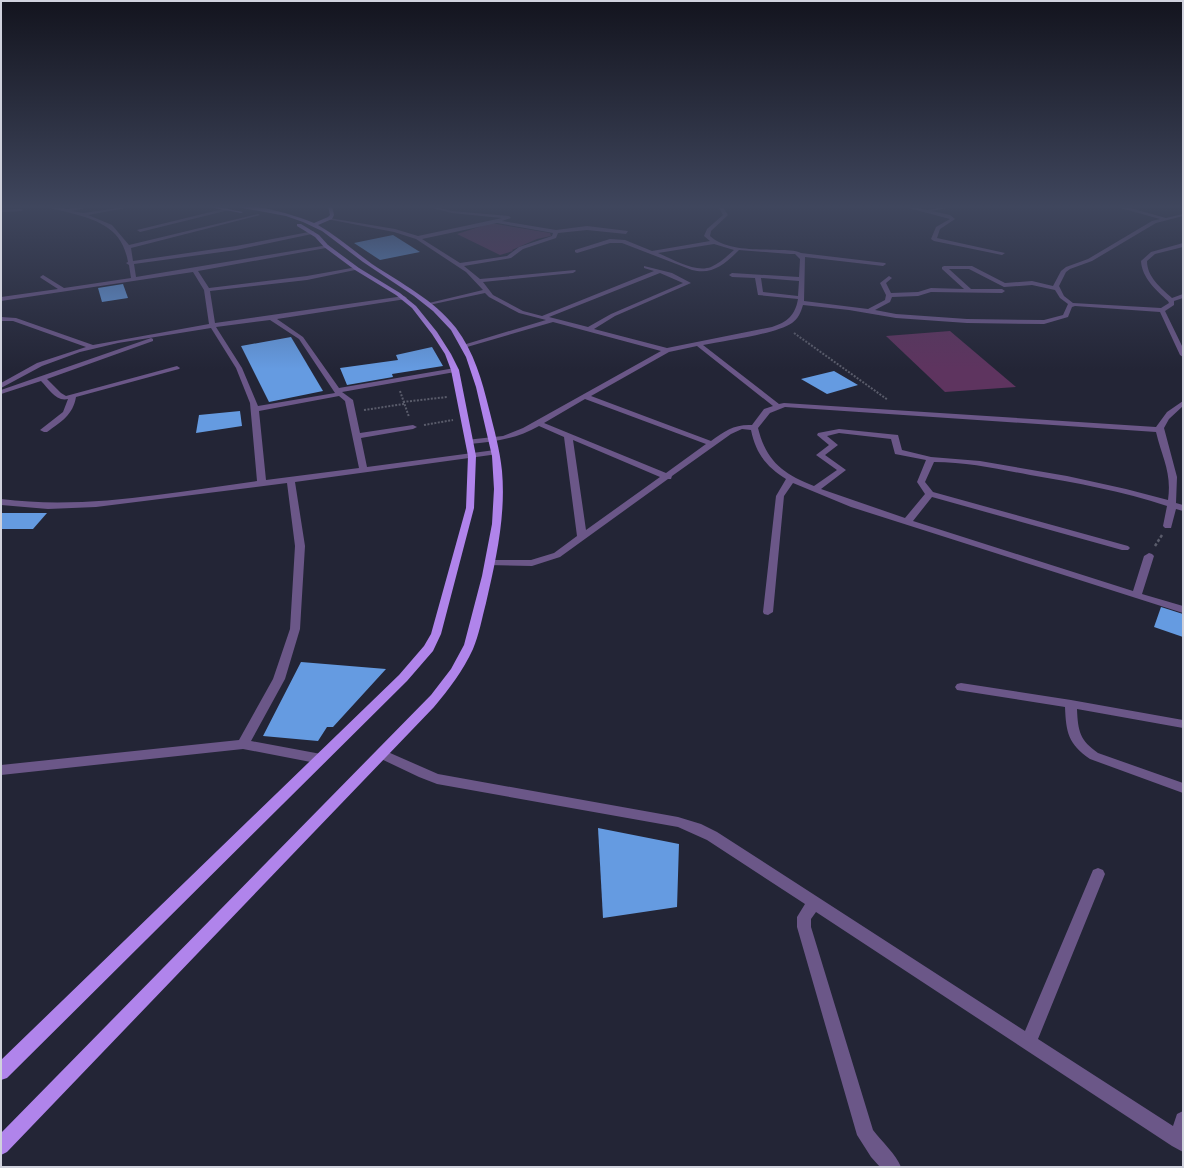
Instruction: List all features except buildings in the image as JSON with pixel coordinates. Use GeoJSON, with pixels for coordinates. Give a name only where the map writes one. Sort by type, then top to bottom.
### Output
{"type":"FeatureCollection","features":[{"type":"Feature","properties":{"kind":"main road"},"geometry":{"type":"LineString","coordinates":[[1,1072],[416,663],[429,648],[436,634],[470,508],[472,488],[472,456],[463,418],[455,370],[448,354],[422,314],[404,298],[346,261]]}},
{"type":"Feature","properties":{"kind":"main road"},"geometry":{"type":"LineString","coordinates":[[1,1146],[430,704],[456,670],[468,649],[490,563],[498,514],[498,478],[495,452],[475,368],[465,346],[453,329],[431,304],[414,291],[365,261]]}},
{"type":"Feature","properties":{"kind":"street"},"geometry":{"type":"LineString","coordinates":[[134,279],[129,263],[147,261]]}},
{"type":"Feature","properties":{"kind":"street"},"geometry":{"type":"LineString","coordinates":[[1,299],[195,270],[247,261]]}},
{"type":"Feature","properties":{"kind":"street"},"geometry":{"type":"LineString","coordinates":[[453,261],[479,281],[491,296],[505,305],[552,321],[590,329],[667,350]]}},
{"type":"Feature","properties":{"kind":"street"},"geometry":{"type":"LineString","coordinates":[[460,265],[488,261]]}},
{"type":"Feature","properties":{"kind":"street"},"geometry":{"type":"LineString","coordinates":[[672,261],[690,268],[704,271]]}},
{"type":"Feature","properties":{"kind":"street"},"geometry":{"type":"LineString","coordinates":[[679,278],[716,268],[725,261]]}},
{"type":"Feature","properties":{"kind":"street"},"geometry":{"type":"LineString","coordinates":[[469,442],[493,440],[516,434],[586,397],[667,350],[784,326],[799,313],[802,301],[802,261]]}},
{"type":"Feature","properties":{"kind":"street"},"geometry":{"type":"LineString","coordinates":[[851,261],[883,264]]}},
{"type":"Feature","properties":{"kind":"street"},"geometry":{"type":"LineString","coordinates":[[1056,288],[1064,271],[1089,261]]}},
{"type":"Feature","properties":{"kind":"street"},"geometry":{"type":"LineString","coordinates":[[1145,261],[1143,266],[1149,277],[1171,300]]}},
{"type":"Feature","properties":{"kind":"street"},"geometry":{"type":"LineString","coordinates":[[590,329],[613,315],[688,283],[679,278],[646,267]]}},
{"type":"Feature","properties":{"kind":"street"},"geometry":{"type":"LineString","coordinates":[[969,290],[944,268],[970,267],[994,281],[1004,284],[1032,283],[1056,288],[1062,297],[1071,304],[1090,304],[1162,310],[1172,304],[1171,300]]}},
{"type":"Feature","properties":{"kind":"street"},"geometry":{"type":"LineString","coordinates":[[207,290],[307,278],[357,269]]}},
{"type":"Feature","properties":{"kind":"street"},"geometry":{"type":"LineString","coordinates":[[195,270],[207,290],[212,325],[239,368],[256,409],[262,484]]}},
{"type":"Feature","properties":{"kind":"street"},"geometry":{"type":"LineString","coordinates":[[479,281],[573,271]]}},
{"type":"Feature","properties":{"kind":"street"},"geometry":{"type":"LineString","coordinates":[[542,318],[660,271]]}},
{"type":"Feature","properties":{"kind":"street"},"geometry":{"type":"LineString","coordinates":[[732,275],[802,279]]}},
{"type":"Feature","properties":{"kind":"street"},"geometry":{"type":"LineString","coordinates":[[758,276],[760,294],[911,318],[1033,322],[1063,318],[1066,316],[1071,304]]}},
{"type":"Feature","properties":{"kind":"street"},"geometry":{"type":"LineString","coordinates":[[43,277],[64,290]]}},
{"type":"Feature","properties":{"kind":"street"},"geometry":{"type":"LineString","coordinates":[[869,311],[888,301],[889,295],[883,283],[889,278]]}},
{"type":"Feature","properties":{"kind":"street"},"geometry":{"type":"LineString","coordinates":[[889,295],[918,294],[931,290],[1002,290]]}},
{"type":"Feature","properties":{"kind":"street"},"geometry":{"type":"LineString","coordinates":[[431,304],[486,291]]}},
{"type":"Feature","properties":{"kind":"street"},"geometry":{"type":"LineString","coordinates":[[1171,300],[1183,296]]}},
{"type":"Feature","properties":{"kind":"street"},"geometry":{"type":"LineString","coordinates":[[1,386],[26,371],[54,358],[90,346],[212,325],[404,298]]}},
{"type":"Feature","properties":{"kind":"street"},"geometry":{"type":"LineString","coordinates":[[1162,310],[1180,342],[1183,355]]}},
{"type":"Feature","properties":{"kind":"street"},"geometry":{"type":"LineString","coordinates":[[270,317],[301,338],[339,392],[350,400],[364,471]]}},
{"type":"Feature","properties":{"kind":"street"},"geometry":{"type":"LineString","coordinates":[[1,319],[14,319],[90,346]]}},
{"type":"Feature","properties":{"kind":"street"},"geometry":{"type":"LineString","coordinates":[[465,346],[552,321]]}},
{"type":"Feature","properties":{"kind":"street"},"geometry":{"type":"LineString","coordinates":[[1,392],[152,340],[196,328]]}},
{"type":"Feature","properties":{"kind":"street"},"geometry":{"type":"LineString","coordinates":[[697,343],[777,406]]}},
{"type":"Feature","properties":{"kind":"street"},"geometry":{"type":"LineString","coordinates":[[42,378],[58,396],[72,397],[177,368]]}},
{"type":"Feature","properties":{"kind":"street"},"geometry":{"type":"LineString","coordinates":[[256,409],[396,380],[455,370]]}},
{"type":"Feature","properties":{"kind":"street"},"geometry":{"type":"LineString","coordinates":[[44,430],[66,414],[72,407],[72,397]]}},
{"type":"Feature","properties":{"kind":"street"},"geometry":{"type":"LineString","coordinates":[[586,397],[712,444]]}},
{"type":"Feature","properties":{"kind":"street"},"geometry":{"type":"LineString","coordinates":[[1168,526],[1172,504],[1173,472],[1160,430],[1163,422],[1183,403]]}},
{"type":"Feature","properties":{"kind":"street"},"geometry":{"type":"LineString","coordinates":[[1160,430],[805,405],[777,406],[767,411],[754,428],[758,449],[763,457],[773,467],[792,479],[854,505],[1183,610]]}},
{"type":"Feature","properties":{"kind":"street"},"geometry":{"type":"LineString","coordinates":[[538,423],[668,477]]}},
{"type":"Feature","properties":{"kind":"street"},"geometry":{"type":"LineString","coordinates":[[357,436],[413,427]]}},
{"type":"Feature","properties":{"kind":"street"},"geometry":{"type":"LineString","coordinates":[[490,563],[518,564],[545,560],[557,555],[735,429],[741,427],[754,428]]}},
{"type":"Feature","properties":{"kind":"street"},"geometry":{"type":"LineString","coordinates":[[816,489],[842,470],[820,455],[834,445],[821,435],[839,431],[895,437],[898,452],[931,459],[945,459],[984,464],[1066,479],[1172,504],[1183,508]]}},
{"type":"Feature","properties":{"kind":"street"},"geometry":{"type":"LineString","coordinates":[[568,436],[582,537]]}},
{"type":"Feature","properties":{"kind":"street"},"geometry":{"type":"LineString","coordinates":[[1,502],[38,505],[80,505],[364,471],[495,452]]}},
{"type":"Feature","properties":{"kind":"street"},"geometry":{"type":"LineString","coordinates":[[931,459],[921,482],[930,494],[1125,548]]}},
{"type":"Feature","properties":{"kind":"street"},"geometry":{"type":"LineString","coordinates":[[768,612],[780,496],[792,479]]}},
{"type":"Feature","properties":{"kind":"street"},"geometry":{"type":"LineString","coordinates":[[243,744],[280,679],[295,628],[300,546],[291,480]]}},
{"type":"Feature","properties":{"kind":"street"},"geometry":{"type":"LineString","coordinates":[[907,522],[930,494]]}},
{"type":"Feature","properties":{"kind":"street"},"geometry":{"type":"LineString","coordinates":[[1137,595],[1149,556]]}},
{"type":"Feature","properties":{"kind":"street"},"geometry":{"type":"LineString","coordinates":[[961,687],[1071,704],[1183,724]]}},
{"type":"Feature","properties":{"kind":"street"},"geometry":{"type":"LineString","coordinates":[[1071,704],[1072,730],[1075,739],[1081,748],[1094,756],[1183,788]]}},
{"type":"Feature","properties":{"kind":"street"},"geometry":{"type":"LineString","coordinates":[[1,775],[5,769],[243,744],[320,759]]}},
{"type":"Feature","properties":{"kind":"street"},"geometry":{"type":"LineString","coordinates":[[381,754],[423,774],[438,779],[492,790],[653,817],[696,828],[1180,1141],[1183,1120]]}},
{"type":"Feature","properties":{"kind":"street"},"geometry":{"type":"LineString","coordinates":[[1028,1042],[1098,874]]}},
{"type":"Feature","properties":{"kind":"street"},"geometry":{"type":"LineString","coordinates":[[814,903],[804,917],[804,927],[866,1135],[877,1151],[892,1167]]}},
{"type":"Feature","properties":{"kind":"path"},"geometry":{"type":"LineString","coordinates":[[784,326],[906,413]]}},
{"type":"Feature","properties":{"kind":"path"},"geometry":{"type":"LineString","coordinates":[[396,380],[413,427],[463,418]]}},
{"type":"Feature","properties":{"kind":"path"},"geometry":{"type":"LineString","coordinates":[[352,412],[404,403],[460,396]]}},
{"type":"Feature","properties":{"kind":"path"},"geometry":{"type":"LineString","coordinates":[[1149,556],[1168,526]]}},
{"type":"Feature","properties":{"kind":"shaded area"},"geometry":{"type":"Polygon","coordinates":[[[950,331],[1016,387],[945,392],[886,336],[950,331]]]}}]}
